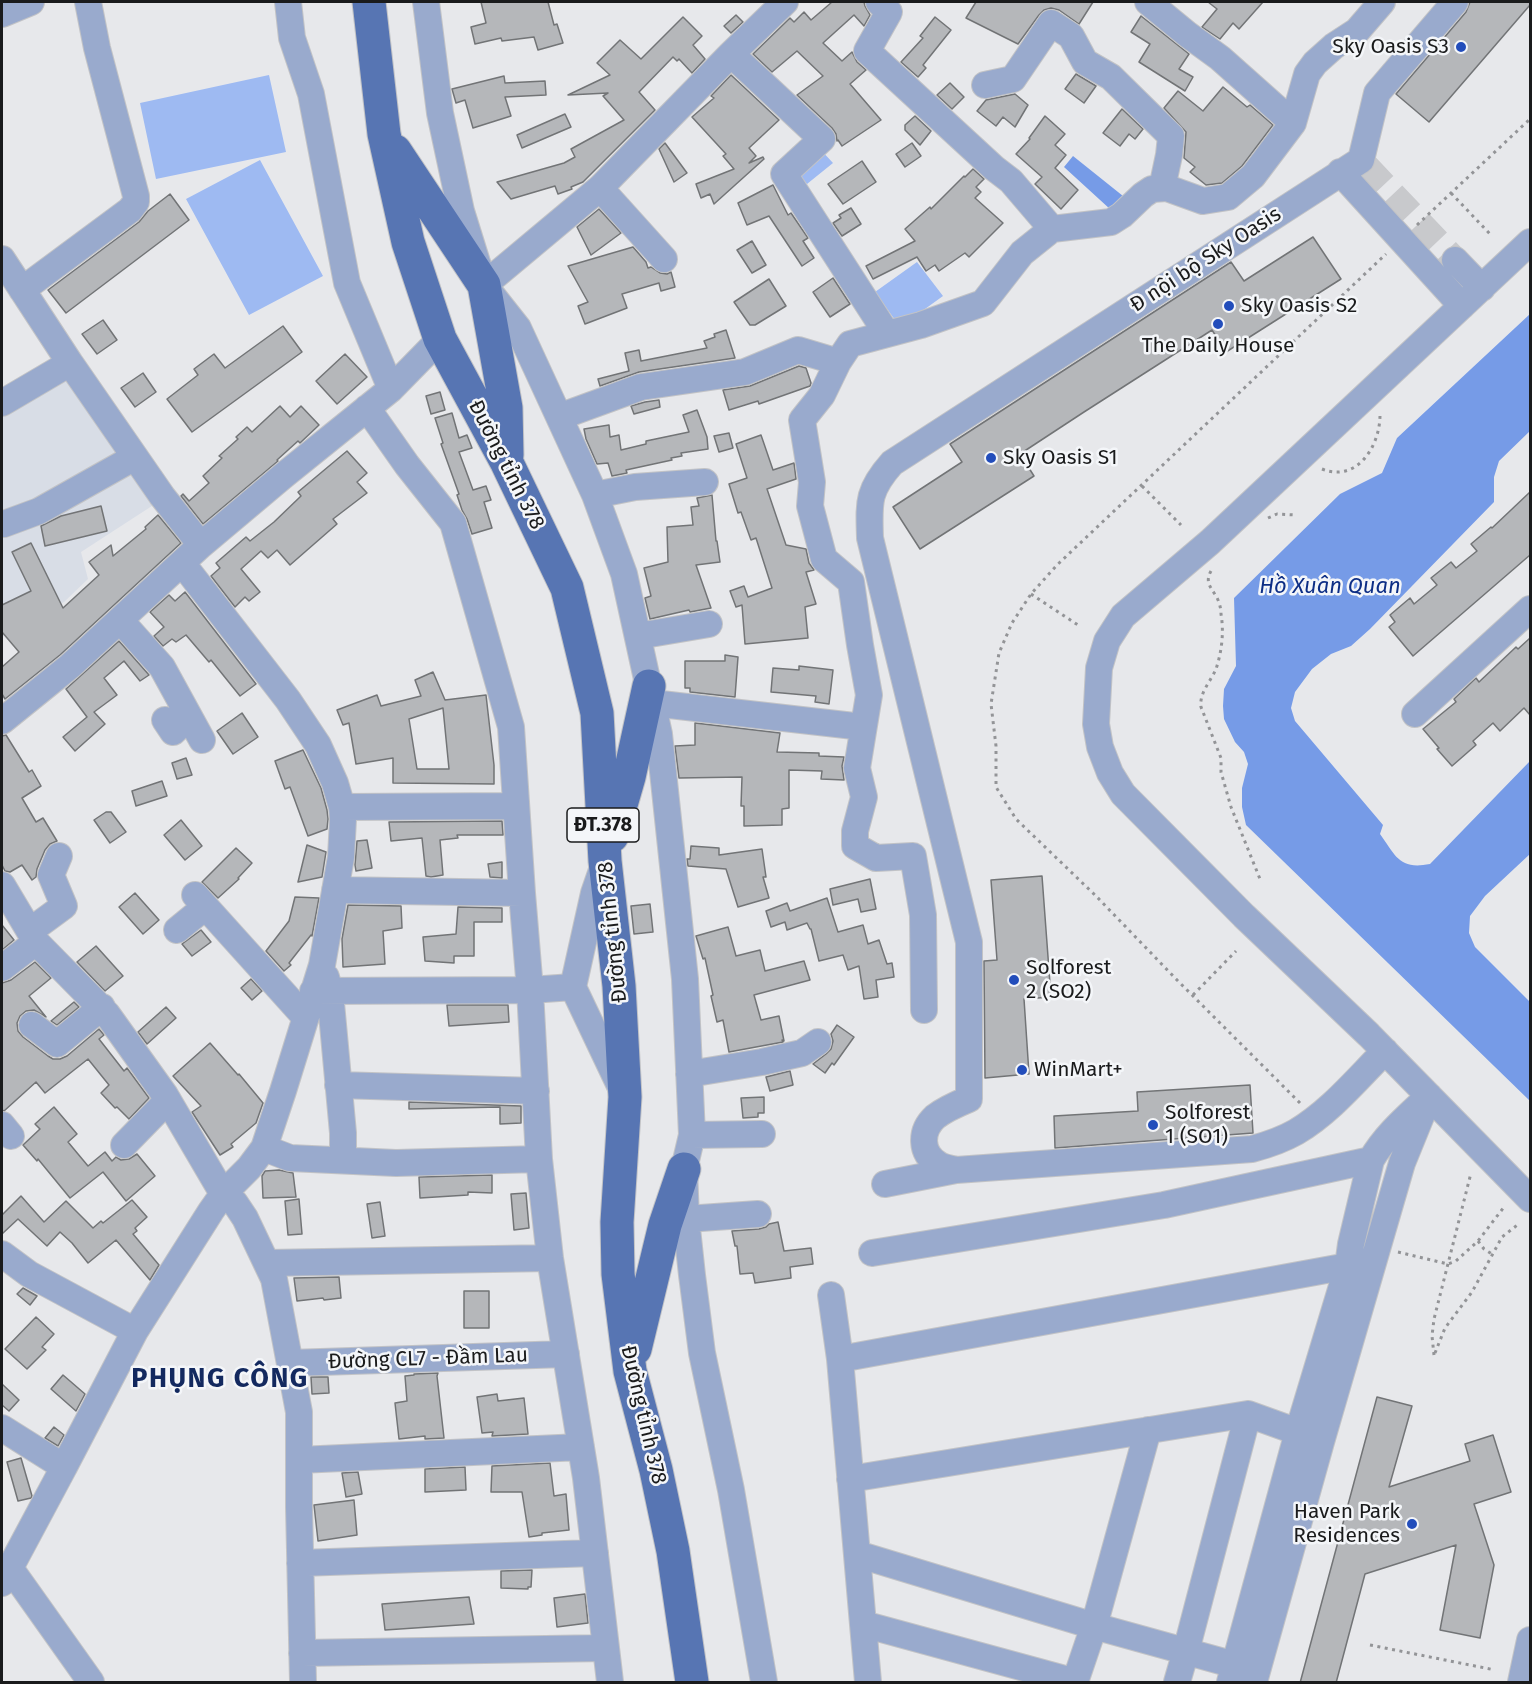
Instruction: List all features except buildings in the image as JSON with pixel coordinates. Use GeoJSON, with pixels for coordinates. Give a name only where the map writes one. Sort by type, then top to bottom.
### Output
{"type":"FeatureCollection","features":[{"type":"Feature","properties":{"kind":"main road","name":"Đường tỉnh 378"},"geometry":{"type":"LineString","coordinates":[[369,2],[384,135],[408,242],[440,339],[507,463],[567,588],[597,713],[605,861],[619,986],[626,1097],[617,1222],[618,1274],[630,1371],[656,1470],[673,1551],[692,1683]]}},
{"type":"Feature","properties":{"kind":"main road"},"geometry":{"type":"LineString","coordinates":[[384,135],[484,285],[506,408],[507,463]]}},
{"type":"Feature","properties":{"kind":"main road"},"geometry":{"type":"LineString","coordinates":[[605,861],[650,695]]}},
{"type":"Feature","properties":{"kind":"main road"},"geometry":{"type":"LineString","coordinates":[[630,1371],[665,1225],[684,1169]]}},
{"type":"Feature","properties":{"kind":"street"},"geometry":{"type":"LineString","coordinates":[[2,14],[31,2]]}},
{"type":"Feature","properties":{"kind":"street"},"geometry":{"type":"LineString","coordinates":[[22,290],[130,210],[136,202],[97,48],[88,2]]}},
{"type":"Feature","properties":{"kind":"street"},"geometry":{"type":"LineString","coordinates":[[288,2],[292,38],[311,94],[347,283],[391,389]]}},
{"type":"Feature","properties":{"kind":"street"},"geometry":{"type":"LineString","coordinates":[[426,2],[442,124],[461,212],[484,285],[518,328],[595,495],[624,574],[659,734],[686,979],[692,1135],[684,1169],[686,1219],[702,1353],[731,1490],[764,1683]]}},
{"type":"Feature","properties":{"kind":"street"},"geometry":{"type":"LineString","coordinates":[[484,285],[600,188],[785,2]]}},
{"type":"Feature","properties":{"kind":"street"},"geometry":{"type":"LineString","coordinates":[[879,2],[889,12],[867,51],[994,168],[1011,180],[1052,229]]}},
{"type":"Feature","properties":{"kind":"street"},"geometry":{"type":"LineString","coordinates":[[1148,2],[1220,58],[1293,123]]}},
{"type":"Feature","properties":{"kind":"street"},"geometry":{"type":"LineString","coordinates":[[924,1010],[924,915],[913,856],[876,858],[855,846],[855,831],[864,797],[857,768],[869,695],[852,582],[824,558],[810,506],[812,482],[802,420],[822,395],[838,362],[850,344],[921,325],[983,303],[1022,253],[1052,229],[1111,222],[1152,189],[1167,188],[1203,201],[1228,197],[1253,176],[1293,123],[1307,74],[1315,63],[1334,46],[1357,31],[1382,2]]}},
{"type":"Feature","properties":{"kind":"street"},"geometry":{"type":"LineString","coordinates":[[1455,2],[1377,93],[1355,166],[1401,240],[1462,306]]}},
{"type":"Feature","properties":{"kind":"street"},"geometry":{"type":"LineString","coordinates":[[985,85],[1013,79],[1051,23],[1071,36],[1085,62],[1111,77],[1171,136],[1162,188]]}},
{"type":"Feature","properties":{"kind":"street"},"geometry":{"type":"LineString","coordinates":[[731,54],[822,139],[784,174],[887,334]]}},
{"type":"Feature","properties":{"kind":"street","name":"Đ nội bộ Sky Oasis"},"geometry":{"type":"LineString","coordinates":[[956,1170],[936,1163],[927,1155],[924,1139],[927,1127],[935,1118],[969,1099],[969,942],[870,538],[869,509],[873,489],[892,463],[1355,166]]}},
{"type":"Feature","properties":{"kind":"street"},"geometry":{"type":"LineString","coordinates":[[600,188],[664,259]]}},
{"type":"Feature","properties":{"kind":"street"},"geometry":{"type":"LineString","coordinates":[[1530,242],[1210,542],[1123,616],[1107,641],[1099,668],[1096,724],[1100,747],[1110,773],[1123,794],[1244,916],[1390,1055],[1530,1199]]}},
{"type":"Feature","properties":{"kind":"street"},"geometry":{"type":"LineString","coordinates":[[2,259],[70,363],[162,496],[201,545]]}},
{"type":"Feature","properties":{"kind":"street"},"geometry":{"type":"LineString","coordinates":[[1455,260],[1482,288]]}},
{"type":"Feature","properties":{"kind":"street"},"geometry":{"type":"LineString","coordinates":[[2,721],[70,666],[201,545],[391,389],[440,339]]}},
{"type":"Feature","properties":{"kind":"street"},"geometry":{"type":"LineString","coordinates":[[560,417],[641,387],[745,372],[798,350],[838,362]]}},
{"type":"Feature","properties":{"kind":"street"},"geometry":{"type":"LineString","coordinates":[[2,403],[70,363]]}},
{"type":"Feature","properties":{"kind":"street"},"geometry":{"type":"LineString","coordinates":[[367,408],[407,465],[453,523],[511,727],[530,990],[539,1160],[550,1257],[581,1447],[610,1683]]}},
{"type":"Feature","properties":{"kind":"street"},"geometry":{"type":"LineString","coordinates":[[4,524],[39,511],[135,457]]}},
{"type":"Feature","properties":{"kind":"street"},"geometry":{"type":"LineString","coordinates":[[595,495],[635,487],[705,482]]}},
{"type":"Feature","properties":{"kind":"street"},"geometry":{"type":"LineString","coordinates":[[183,563],[309,729],[335,783],[342,807],[343,836],[322,965],[322,992],[338,1085],[343,1160]]}},
{"type":"Feature","properties":{"kind":"street"},"geometry":{"type":"LineString","coordinates":[[1415,714],[1530,609]]}},
{"type":"Feature","properties":{"kind":"street"},"geometry":{"type":"LineString","coordinates":[[120,620],[162,667],[177,718],[202,740]]}},
{"type":"Feature","properties":{"kind":"street"},"geometry":{"type":"LineString","coordinates":[[638,636],[709,624]]}},
{"type":"Feature","properties":{"kind":"street"},"geometry":{"type":"LineString","coordinates":[[650,695],[863,727]]}},
{"type":"Feature","properties":{"kind":"street"},"geometry":{"type":"LineString","coordinates":[[342,807],[516,806]]}},
{"type":"Feature","properties":{"kind":"street"},"geometry":{"type":"LineString","coordinates":[[2,968],[64,906],[51,875],[59,856]]}},
{"type":"Feature","properties":{"kind":"street"},"geometry":{"type":"LineString","coordinates":[[605,861],[594,893],[573,987],[626,1097]]}},
{"type":"Feature","properties":{"kind":"street"},"geometry":{"type":"LineString","coordinates":[[2,885],[33,936],[102,1007],[168,1100],[223,1194],[235,1203],[244,1218],[274,1279],[298,1412],[303,1683]]}},
{"type":"Feature","properties":{"kind":"street"},"geometry":{"type":"LineString","coordinates":[[335,890],[522,893]]}},
{"type":"Feature","properties":{"kind":"street"},"geometry":{"type":"LineString","coordinates":[[177,930],[200,901],[305,1017]]}},
{"type":"Feature","properties":{"kind":"street"},"geometry":{"type":"LineString","coordinates":[[322,992],[530,990],[573,987]]}},
{"type":"Feature","properties":{"kind":"street"},"geometry":{"type":"LineString","coordinates":[[91,1683],[5,1576],[135,1331],[211,1211],[264,1148],[305,1017],[322,992]]}},
{"type":"Feature","properties":{"kind":"street"},"geometry":{"type":"LineString","coordinates":[[32,1025],[57,1044],[102,1007]]}},
{"type":"Feature","properties":{"kind":"street"},"geometry":{"type":"LineString","coordinates":[[689,1074],[802,1053],[818,1042]]}},
{"type":"Feature","properties":{"kind":"street"},"geometry":{"type":"LineString","coordinates":[[1298,1146],[1319,1136],[1336,1121],[1390,1055]]}},
{"type":"Feature","properties":{"kind":"street"},"geometry":{"type":"LineString","coordinates":[[885,1184],[956,1170],[1252,1149],[1277,1142],[1296,1132],[1325,1112],[1390,1055]]}},
{"type":"Feature","properties":{"kind":"street"},"geometry":{"type":"LineString","coordinates":[[338,1085],[536,1091]]}},
{"type":"Feature","properties":{"kind":"street"},"geometry":{"type":"LineString","coordinates":[[857,1554],[1094,1626],[1186,1651],[1233,1674],[1298,1432],[1348,1266],[1371,1160],[1394,1129],[1429,1096]]}},
{"type":"Feature","properties":{"kind":"street"},"geometry":{"type":"LineString","coordinates":[[1254,1683],[1402,1163],[1429,1096]]}},
{"type":"Feature","properties":{"kind":"street"},"geometry":{"type":"LineString","coordinates":[[124,1145],[168,1100]]}},
{"type":"Feature","properties":{"kind":"street"},"geometry":{"type":"LineString","coordinates":[[692,1135],[762,1134]]}},
{"type":"Feature","properties":{"kind":"street"},"geometry":{"type":"LineString","coordinates":[[264,1148],[290,1158],[396,1163],[539,1160]]}},
{"type":"Feature","properties":{"kind":"street"},"geometry":{"type":"LineString","coordinates":[[872,1253],[1164,1205],[1371,1160]]}},
{"type":"Feature","properties":{"kind":"street"},"geometry":{"type":"LineString","coordinates":[[686,1219],[758,1214]]}},
{"type":"Feature","properties":{"kind":"street"},"geometry":{"type":"LineString","coordinates":[[2,1254],[28,1274],[135,1331]]}},
{"type":"Feature","properties":{"kind":"street"},"geometry":{"type":"LineString","coordinates":[[267,1263],[550,1257]]}},
{"type":"Feature","properties":{"kind":"street"},"geometry":{"type":"LineString","coordinates":[[840,1359],[1348,1266]]}},
{"type":"Feature","properties":{"kind":"street"},"geometry":{"type":"LineString","coordinates":[[831,1295],[840,1359],[868,1683]]}},
{"type":"Feature","properties":{"kind":"street","name":"Đường CL7 - Đầm Lau"},"geometry":{"type":"LineString","coordinates":[[290,1363],[566,1354]]}},
{"type":"Feature","properties":{"kind":"street"},"geometry":{"type":"LineString","coordinates":[[850,1479],[1248,1414],[1298,1432]]}},
{"type":"Feature","properties":{"kind":"street"},"geometry":{"type":"LineString","coordinates":[[1177,1683],[1248,1414]]}},
{"type":"Feature","properties":{"kind":"street"},"geometry":{"type":"LineString","coordinates":[[2,1428],[64,1467]]}},
{"type":"Feature","properties":{"kind":"street"},"geometry":{"type":"LineString","coordinates":[[863,1624],[1075,1682],[1094,1626],[1148,1430]]}},
{"type":"Feature","properties":{"kind":"street"},"geometry":{"type":"LineString","coordinates":[[299,1460],[581,1447]]}},
{"type":"Feature","properties":{"kind":"street"},"geometry":{"type":"LineString","coordinates":[[300,1563],[595,1553]]}},
{"type":"Feature","properties":{"kind":"street"},"geometry":{"type":"LineString","coordinates":[[1521,1683],[1530,1640]]}},
{"type":"Feature","properties":{"kind":"street"},"geometry":{"type":"LineString","coordinates":[[302,1653],[606,1648]]}},
{"type":"Feature","properties":{"kind":"path"},"geometry":{"type":"LineString","coordinates":[[1303,1105],[1096,896],[1016,819],[996,787],[996,747],[991,704],[999,653],[1012,623],[1031,594],[1057,564],[1530,119]]}},
{"type":"Feature","properties":{"kind":"path"},"geometry":{"type":"LineString","coordinates":[[1451,193],[1490,234]]}},
{"type":"Feature","properties":{"kind":"path"},"geometry":{"type":"LineString","coordinates":[[1322,469],[1339,472],[1354,466],[1369,455],[1378,433],[1380,415]]}},
{"type":"Feature","properties":{"kind":"path"},"geometry":{"type":"LineString","coordinates":[[1142,486],[1181,525]]}},
{"type":"Feature","properties":{"kind":"path"},"geometry":{"type":"LineString","coordinates":[[1262,524],[1269,517],[1277,514],[1295,515]]}},
{"type":"Feature","properties":{"kind":"path"},"geometry":{"type":"LineString","coordinates":[[1213,568],[1209,573],[1208,581],[1209,587],[1217,597],[1221,611],[1223,637],[1215,669],[1200,700],[1201,707],[1221,758],[1221,772],[1230,807],[1260,879]]}},
{"type":"Feature","properties":{"kind":"path"},"geometry":{"type":"LineString","coordinates":[[1031,594],[1081,627]]}},
{"type":"Feature","properties":{"kind":"path"},"geometry":{"type":"LineString","coordinates":[[1193,995],[1236,951]]}},
{"type":"Feature","properties":{"kind":"path"},"geometry":{"type":"LineString","coordinates":[[1471,1173],[1434,1319],[1432,1336],[1434,1355],[1445,1328],[1472,1292],[1502,1237],[1520,1223]]}},
{"type":"Feature","properties":{"kind":"path"},"geometry":{"type":"LineString","coordinates":[[1396,1252],[1448,1264],[1456,1261],[1478,1241],[1504,1207]]}},
{"type":"Feature","properties":{"kind":"path"},"geometry":{"type":"LineString","coordinates":[[1478,1241],[1492,1254]]}},
{"type":"Feature","properties":{"kind":"path"},"geometry":{"type":"LineString","coordinates":[[1370,1645],[1495,1670]]}},
{"type":"Feature","properties":{"kind":"shaded area"},"geometry":{"type":"Polygon","coordinates":[[[269,75],[286,152],[156,179],[140,103],[269,75]]]}},
{"type":"Feature","properties":{"kind":"shaded area"},"geometry":{"type":"Polygon","coordinates":[[[820,149],[833,163],[807,184],[795,170],[820,149]]]}},
{"type":"Feature","properties":{"kind":"shaded area"},"geometry":{"type":"Polygon","coordinates":[[[260,160],[323,276],[249,315],[186,199],[260,160]]]}},
{"type":"Feature","properties":{"kind":"shaded area"},"geometry":{"type":"Polygon","coordinates":[[[917,262],[943,296],[900,327],[875,292],[917,262]]]}},
{"type":"Feature","properties":{"kind":"shaded area"},"geometry":{"type":"Polygon","coordinates":[[[70,371],[155,504],[81,552],[88,579],[64,602],[2,637],[2,408],[70,371]]]}},
{"type":"Feature","properties":{"kind":"water"},"geometry":{"type":"Polygon","coordinates":[[[1073,156],[1123,196],[1111,210],[1064,167],[1073,156]]]}},
{"type":"Feature","properties":{"kind":"water","name":"Hồ Xuân Quan"},"geometry":{"type":"Polygon","coordinates":[[[1530,314],[1530,431],[1499,461],[1494,477],[1494,502],[1370,629],[1351,646],[1331,654],[1312,669],[1295,692],[1291,708],[1295,721],[1383,825],[1380,834],[1395,855],[1399,860],[1411,865],[1430,864],[1530,761],[1530,854],[1485,896],[1470,916],[1469,933],[1475,947],[1530,1002],[1530,1101],[1246,825],[1242,807],[1242,788],[1248,764],[1244,752],[1235,742],[1224,719],[1223,706],[1224,689],[1236,666],[1234,598],[1340,494],[1382,473],[1397,438],[1530,314]]]}},
{"type":"Feature","properties":{"kind":"tunnel"},"geometry":{"type":"LineString","coordinates":[[1366,166],[1455,260]]}},
{"type":"Feature","properties":{"kind":"place","name":"Sky Oasis S3"},"geometry":{"type":"Point","coordinates":[1461,47]}},
{"type":"Feature","properties":{"kind":"place","name":"Sky Oasis S2"},"geometry":{"type":"Point","coordinates":[1229,306]}},
{"type":"Feature","properties":{"kind":"place","name":"The Daily House"},"geometry":{"type":"Point","coordinates":[1218,324]}},
{"type":"Feature","properties":{"kind":"place","name":"Sky Oasis S1"},"geometry":{"type":"Point","coordinates":[991,458]}},
{"type":"Feature","properties":{"kind":"place","name":"Solforest 2 (SO2)"},"geometry":{"type":"Point","coordinates":[1014,980]}},
{"type":"Feature","properties":{"kind":"place","name":"WinMart+"},"geometry":{"type":"Point","coordinates":[1022,1070]}},
{"type":"Feature","properties":{"kind":"place","name":"Solforest 1 (SO1)"},"geometry":{"type":"Point","coordinates":[1153,1125]}},
{"type":"Feature","properties":{"kind":"place","name":"Haven Park Residences"},"geometry":{"type":"Point","coordinates":[1412,1524]}},
{"type":"Feature","properties":{"kind":"district","name":"PHỤNG CÔNG"},"geometry":{"type":"Point","coordinates":[220,1379]}}]}
